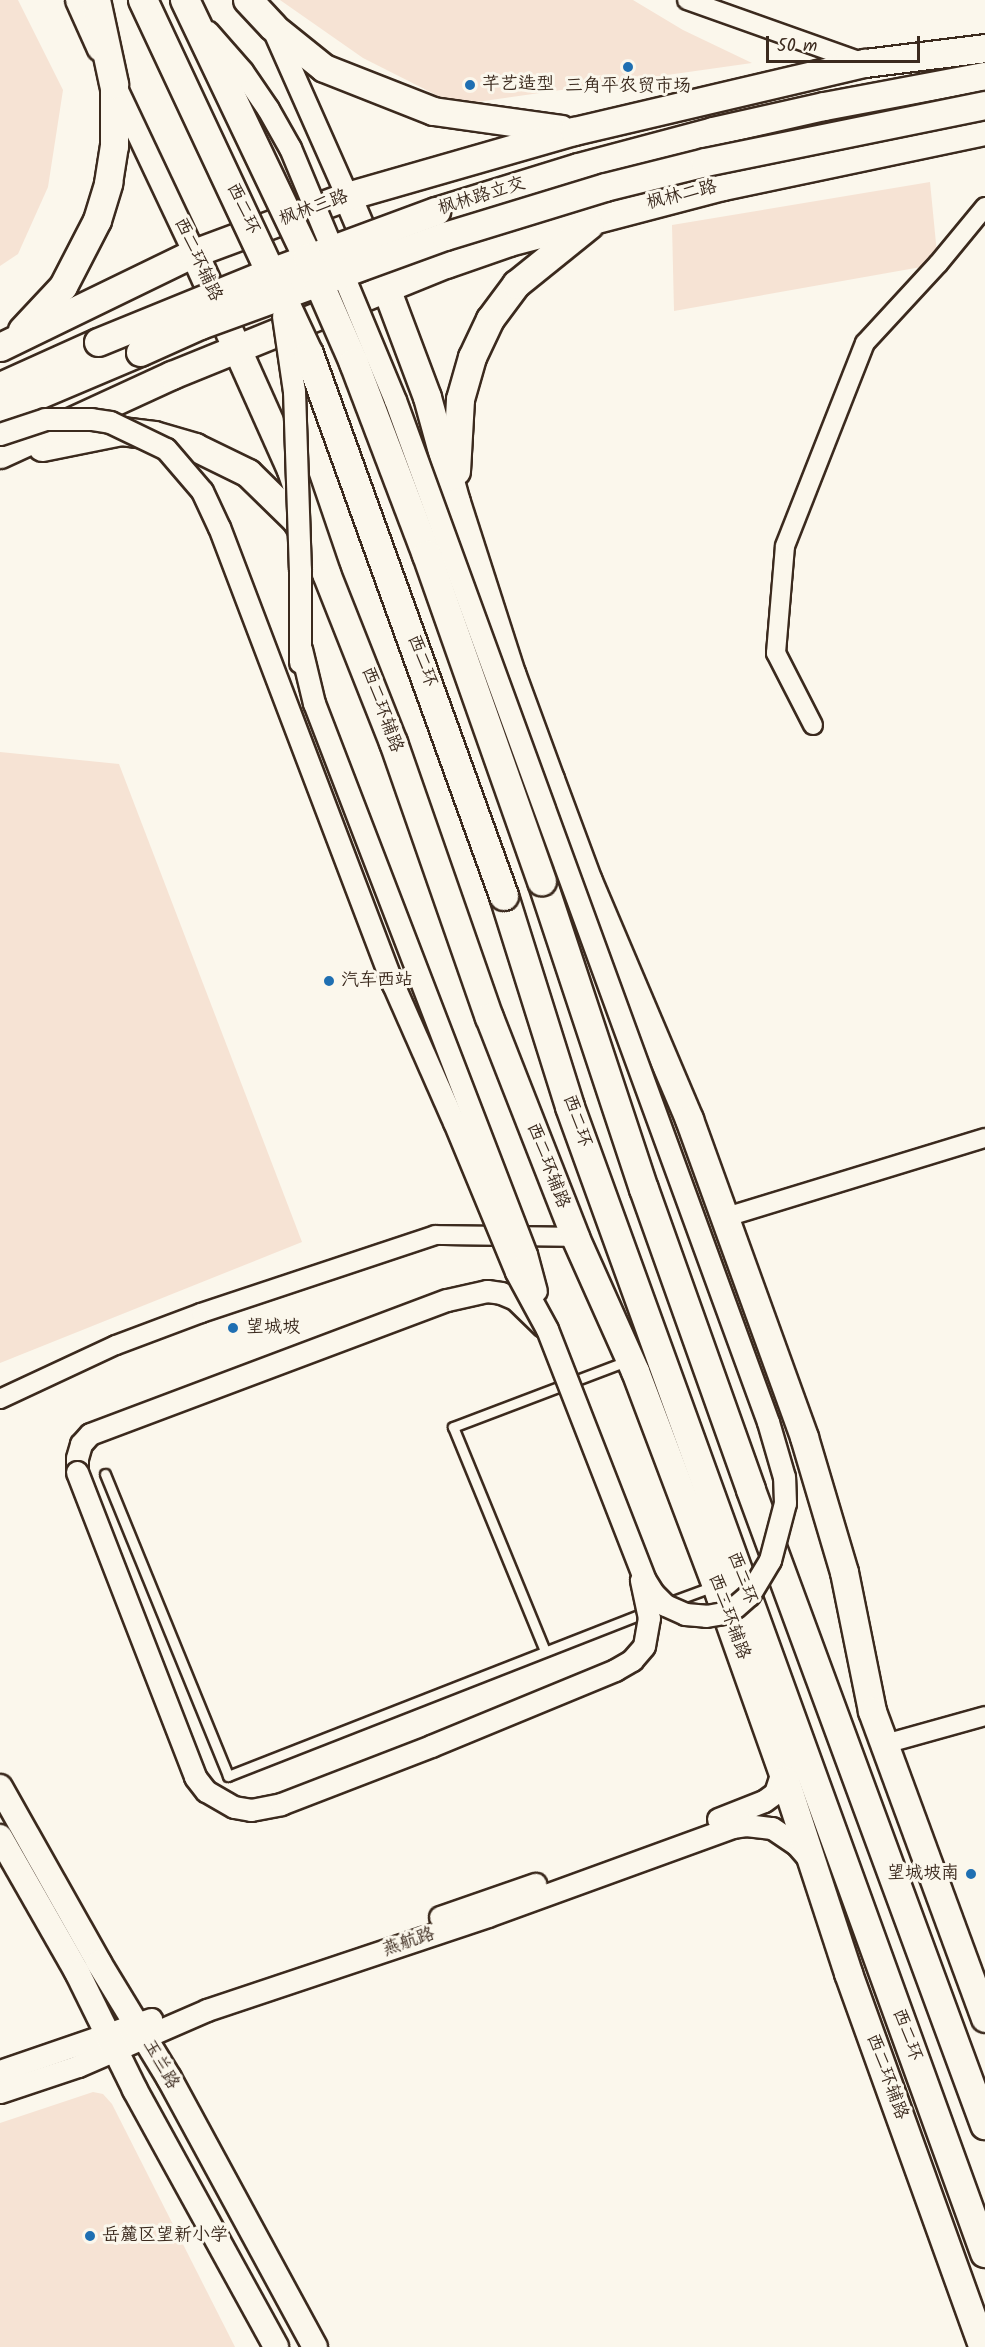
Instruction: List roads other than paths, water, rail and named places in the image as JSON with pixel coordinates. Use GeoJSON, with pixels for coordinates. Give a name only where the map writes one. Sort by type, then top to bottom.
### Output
{"type":"FeatureCollection","features":[{"type":"Feature","properties":{"kind":"highway"},"geometry":{"type":"LineString","coordinates":[[96,0],[114,84]]}},
{"type":"Feature","properties":{"kind":"highway","name":"西二环"},"geometry":{"type":"LineString","coordinates":[[143,0],[309,354],[345,449],[504,896],[570,1107],[985,2253]]}},
{"type":"Feature","properties":{"kind":"highway"},"geometry":{"type":"LineString","coordinates":[[248,0],[273,27]]}},
{"type":"Feature","properties":{"kind":"highway"},"geometry":{"type":"LineString","coordinates":[[188,6],[308,258],[354,363],[427,555],[542,881],[644,1189],[751,1490],[985,2126]]}},
{"type":"Feature","properties":{"kind":"main road"},"geometry":{"type":"LineString","coordinates":[[273,27],[324,68],[433,111],[574,131],[865,63],[985,48]]}},
{"type":"Feature","properties":{"kind":"main road","name":"枫林路立交"},"geometry":{"type":"LineString","coordinates":[[0,386],[98,342],[260,276],[436,211],[578,167],[713,131],[812,108],[985,76]]}},
{"type":"Feature","properties":{"kind":"main road"},"geometry":{"type":"LineString","coordinates":[[0,346],[38,314],[63,286],[97,220],[108,183],[114,146],[114,84]]}},
{"type":"Feature","properties":{"kind":"main road","name":"枫林路立交"},"geometry":{"type":"LineString","coordinates":[[0,411],[200,325],[445,236],[605,186],[705,162],[985,105]]}},
{"type":"Feature","properties":{"kind":"main road","name":"枫林三路"},"geometry":{"type":"LineString","coordinates":[[0,346],[194,253],[347,196],[574,131]]}},
{"type":"Feature","properties":{"kind":"main road","name":"枫林二路"},"geometry":{"type":"LineString","coordinates":[[386,288],[509,242],[598,217],[723,186],[985,131]]}},
{"type":"Feature","properties":{"kind":"main road"},"geometry":{"type":"LineString","coordinates":[[347,196],[386,288],[427,397],[456,502],[511,673],[576,850],[673,1078],[822,1493],[844,1572],[872,1712],[985,2018]]}},
{"type":"Feature","properties":{"kind":"main road"},"geometry":{"type":"LineString","coordinates":[[456,502],[460,399],[472,357],[490,319],[516,285],[598,217]]}},
{"type":"Feature","properties":{"kind":"main road","name":"西二环辅路"},"geometry":{"type":"LineString","coordinates":[[194,253],[291,470],[326,573],[365,665],[489,1017],[575,1238],[630,1360],[716,1585],[782,1771],[848,1973],[983,2347]]}},
{"type":"Feature","properties":{"kind":"main road"},"geometry":{"type":"LineString","coordinates":[[0,456],[172,375],[386,288]]}},
{"type":"Feature","properties":{"kind":"main road"},"geometry":{"type":"LineString","coordinates":[[0,456],[121,431],[154,435],[195,447],[248,473],[265,487],[296,520],[326,573]]}},
{"type":"Feature","properties":{"kind":"main road","name":"玉兰路"},"geometry":{"type":"LineString","coordinates":[[0,1787],[140,2031],[315,2347]]}},
{"type":"Feature","properties":{"kind":"main road","name":"玉兰路"},"geometry":{"type":"LineString","coordinates":[[0,1837],[78,1972],[111,2042],[276,2347]]}},
{"type":"Feature","properties":{"kind":"main road"},"geometry":{"type":"LineString","coordinates":[[972,2314],[974,2347]]}},
{"type":"Feature","properties":{"kind":"street","name":"西二环辅路"},"geometry":{"type":"LineString","coordinates":[[76,0],[194,253]]}},
{"type":"Feature","properties":{"kind":"street"},"geometry":{"type":"LineString","coordinates":[[256,0],[273,27],[347,196]]}},
{"type":"Feature","properties":{"kind":"street"},"geometry":{"type":"LineString","coordinates":[[687,0],[865,63]]}},
{"type":"Feature","properties":{"kind":"street"},"geometry":{"type":"LineString","coordinates":[[188,6],[242,71],[268,109],[290,148],[391,389],[777,1450],[784,1477],[785,1503],[770,1560],[749,1594],[735,1607],[723,1613],[706,1616],[685,1614],[665,1605],[653,1593],[637,1562],[547,1329],[526,1254],[314,703],[301,649]]}},
{"type":"Feature","properties":{"kind":"street"},"geometry":{"type":"LineString","coordinates":[[813,725],[777,653],[785,546],[865,343],[938,264],[985,207]]}},
{"type":"Feature","properties":{"kind":"street"},"geometry":{"type":"LineString","coordinates":[[270,269],[284,318],[294,391],[301,649],[297,734]]}},
{"type":"Feature","properties":{"kind":"street"},"geometry":{"type":"LineString","coordinates":[[0,434],[45,419],[100,420],[126,428],[166,449],[180,462],[202,491],[219,527],[393,984],[454,1122],[516,1272],[547,1329]]}},
{"type":"Feature","properties":{"kind":"street"},"geometry":{"type":"LineString","coordinates":[[723,1218],[985,1138]]}},
{"type":"Feature","properties":{"kind":"street"},"geometry":{"type":"LineString","coordinates":[[0,1399],[116,1345],[169,1325],[435,1235],[575,1238]]}},
{"type":"Feature","properties":{"kind":"street"},"geometry":{"type":"LineString","coordinates":[[547,1329],[515,1299],[487,1291],[471,1293],[216,1384],[90,1434],[81,1444],[77,1458],[77,1473],[195,1777],[206,1791],[226,1803],[250,1810],[268,1808],[431,1746],[606,1675],[633,1660],[644,1646],[649,1618],[637,1562]]}},
{"type":"Feature","properties":{"kind":"street"},"geometry":{"type":"LineString","coordinates":[[885,1744],[985,1716]]}},
{"type":"Feature","properties":{"kind":"street","name":"燕航路"},"geometry":{"type":"LineString","coordinates":[[0,2072],[111,2042],[744,1810],[775,1793],[782,1771]]}},
{"type":"Feature","properties":{"kind":"street","name":"燕航路"},"geometry":{"type":"LineString","coordinates":[[140,2031],[488,1916],[732,1827],[746,1824],[772,1828],[796,1844],[812,1861]]}},
{"type":"Feature","properties":{"kind":"street","name":"燕航路"},"geometry":{"type":"LineString","coordinates":[[0,2092],[78,2066],[111,2042]]}},
{"type":"Feature","properties":{"kind":"lane"},"geometry":{"type":"LineString","coordinates":[[545,1651],[453,1427],[630,1360]]}},
{"type":"Feature","properties":{"kind":"lane"},"geometry":{"type":"LineString","coordinates":[[105,1474],[228,1776],[716,1585]]}},
{"type":"Feature","properties":{"kind":"place","name":"三角平农贸市场"},"geometry":{"type":"Point","coordinates":[628,67]}},
{"type":"Feature","properties":{"kind":"place","name":"芊艺造型"},"geometry":{"type":"Point","coordinates":[470,85]}},
{"type":"Feature","properties":{"kind":"place","name":"汽车西站"},"geometry":{"type":"Point","coordinates":[329,981]}},
{"type":"Feature","properties":{"kind":"place","name":"望城坡"},"geometry":{"type":"Point","coordinates":[233,1328]}},
{"type":"Feature","properties":{"kind":"place","name":"望城坡南"},"geometry":{"type":"Point","coordinates":[971,1874]}},
{"type":"Feature","properties":{"kind":"place","name":"岳麓区望新小学"},"geometry":{"type":"Point","coordinates":[90,2236]}}]}
